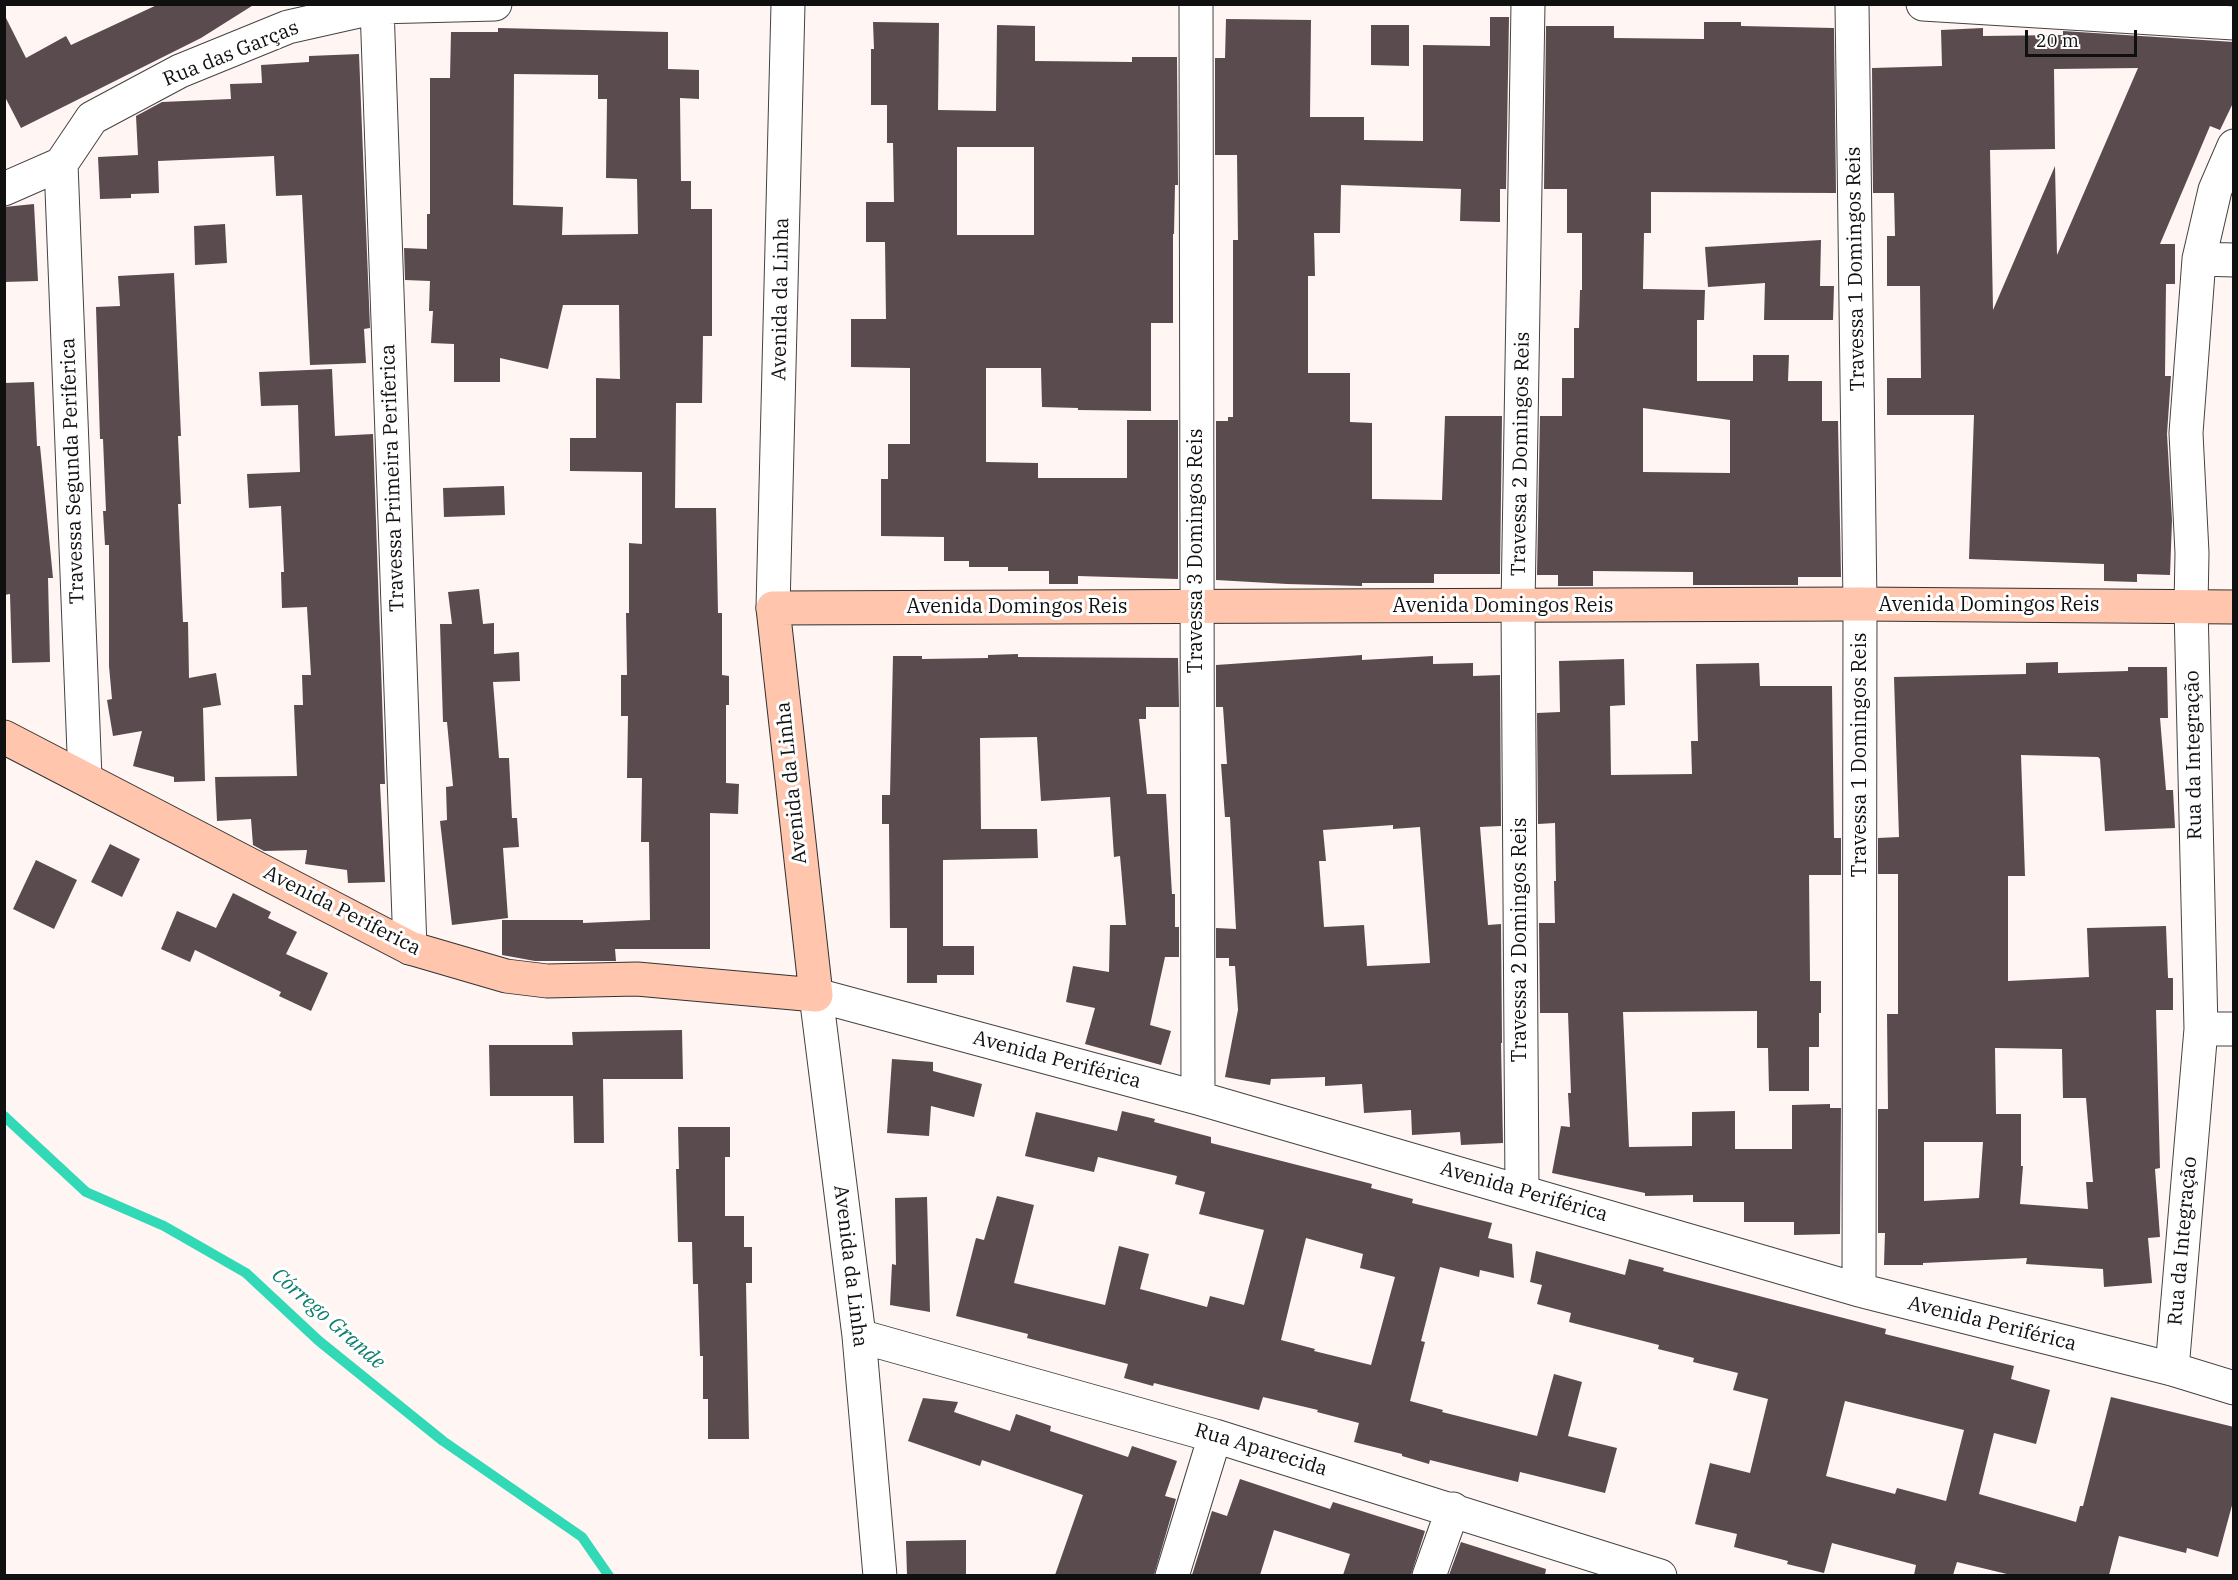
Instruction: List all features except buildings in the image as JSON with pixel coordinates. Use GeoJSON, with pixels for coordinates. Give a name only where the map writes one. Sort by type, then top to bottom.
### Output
{"type":"FeatureCollection","features":[{"type":"Feature","properties":{"kind":"street","name":"Rua das Garças"},"geometry":{"type":"LineString","coordinates":[[61,164],[92,118],[180,71],[288,27],[377,7],[495,4]]}},
{"type":"Feature","properties":{"kind":"street","name":"Avenida da Linha"},"geometry":{"type":"LineString","coordinates":[[788,4],[773,608],[816,995],[859,1336],[880,1567]]}},
{"type":"Feature","properties":{"kind":"street","name":"Travessa 3 Domingos Reis"},"geometry":{"type":"LineString","coordinates":[[1196,4],[1198,1098]]}},
{"type":"Feature","properties":{"kind":"street","name":"Travessa 2 Domingos Reis"},"geometry":{"type":"LineString","coordinates":[[1522,1191],[1518,606],[1528,4]]}},
{"type":"Feature","properties":{"kind":"street","name":"Travessa 1 Domingos Reis"},"geometry":{"type":"LineString","coordinates":[[1852,4],[1860,604],[1859,1290]]}},
{"type":"Feature","properties":{"kind":"street"},"geometry":{"type":"LineString","coordinates":[[1923,4],[2234,23]]}},
{"type":"Feature","properties":{"kind":"street","name":"Travessa Primeira Periferica"},"geometry":{"type":"LineString","coordinates":[[377,7],[410,948]]}},
{"type":"Feature","properties":{"kind":"street","name":"Rua da Integração"},"geometry":{"type":"LineString","coordinates":[[2172,1369],[2201,1029],[2191,606],[2192,553],[2186,433],[2199,259],[2215,190],[2234,146]]}},
{"type":"Feature","properties":{"kind":"street"},"geometry":{"type":"LineString","coordinates":[[4,189],[61,164]]}},
{"type":"Feature","properties":{"kind":"street","name":"Travessa Segunda Periferica"},"geometry":{"type":"LineString","coordinates":[[61,164],[85,778]]}},
{"type":"Feature","properties":{"kind":"street"},"geometry":{"type":"LineString","coordinates":[[2199,259],[2234,260]]}},
{"type":"Feature","properties":{"kind":"street","name":"Avenida Domingos Reis"},"geometry":{"type":"LineString","coordinates":[[773,608],[1860,604],[2234,607]]}},
{"type":"Feature","properties":{"kind":"street","name":"Avenida Periferica"},"geometry":{"type":"LineString","coordinates":[[4,737],[410,948],[506,976],[547,981],[637,979],[816,995]]}},
{"type":"Feature","properties":{"kind":"street","name":"Avenida Periférica"},"geometry":{"type":"LineString","coordinates":[[816,995],[1198,1098],[1859,1290],[2172,1369],[2234,1388]]}},
{"type":"Feature","properties":{"kind":"street"},"geometry":{"type":"LineString","coordinates":[[2201,1029],[2234,1029]]}},
{"type":"Feature","properties":{"kind":"street","name":"Rua Aparecida"},"geometry":{"type":"LineString","coordinates":[[859,1336],[1215,1436],[1660,1575]]}},
{"type":"Feature","properties":{"kind":"street"},"geometry":{"type":"LineString","coordinates":[[1172,1575],[1215,1436]]}},
{"type":"Feature","properties":{"kind":"street"},"geometry":{"type":"LineString","coordinates":[[1429,1575],[1453,1509]]}},
{"type":"Feature","properties":{"kind":"waterway","name":"Córrego Grande"},"geometry":{"type":"LineString","coordinates":[[4,1116],[86,1192],[164,1226],[246,1273],[319,1341],[443,1441],[582,1537],[609,1576]]}}]}
